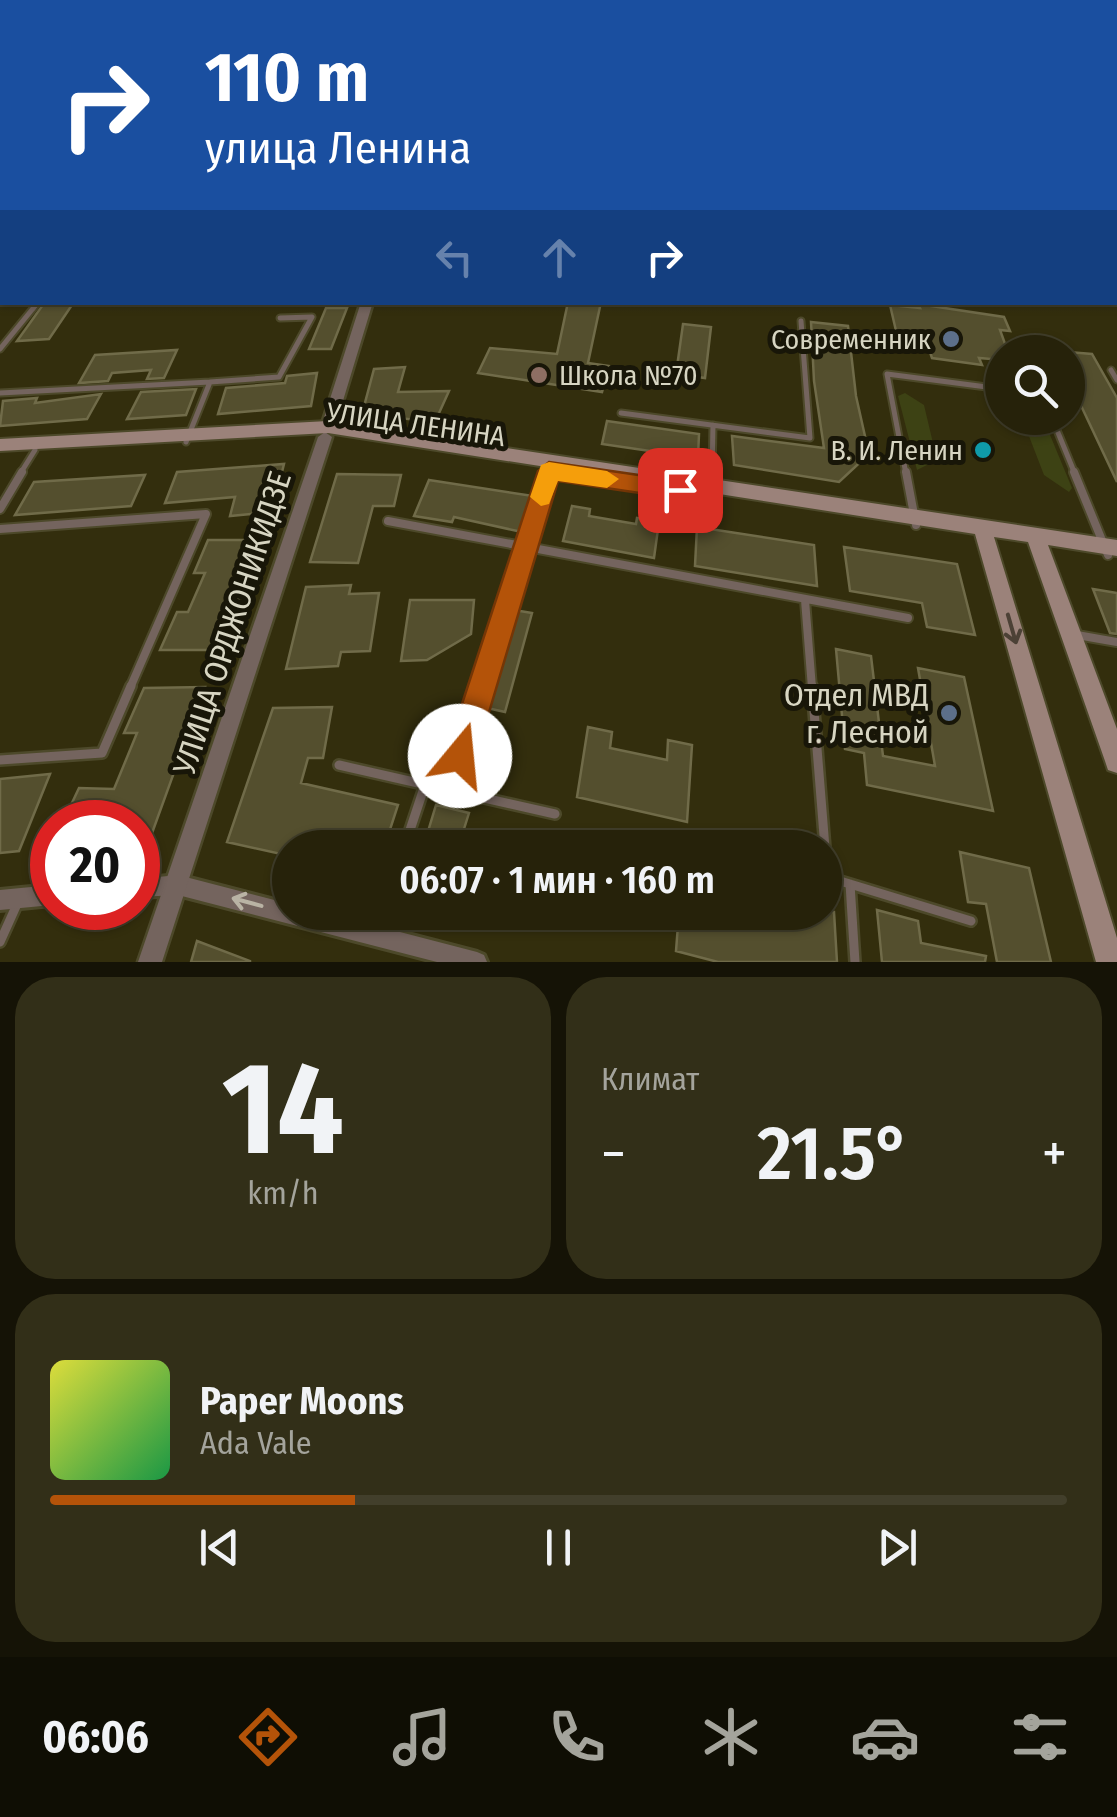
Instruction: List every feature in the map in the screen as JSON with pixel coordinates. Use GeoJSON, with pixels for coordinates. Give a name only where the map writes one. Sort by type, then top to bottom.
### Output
{"type":"FeatureCollection","features":[{"type":"Feature","properties":{"kind":"main road","name":"УЛИЦА ЛЕНИНА"},"geometry":{"type":"LineString","coordinates":[[0,448],[327,432],[712,490],[914,514],[1037,540],[1109,547]]}},
{"type":"Feature","properties":{"kind":"main road"},"geometry":{"type":"LineString","coordinates":[[984,531],[1110,962]]}},
{"type":"Feature","properties":{"kind":"main road"},"geometry":{"type":"LineString","coordinates":[[1037,540],[1117,761]]}},
{"type":"Feature","properties":{"kind":"street","name":"УЛИЦА ОРДЖОНИКИДЗЕ"},"geometry":{"type":"LineString","coordinates":[[150,962],[366,305]]}},
{"type":"Feature","properties":{"kind":"street"},"geometry":{"type":"LineString","coordinates":[[160,886],[178,884],[477,962]]}},
{"type":"Feature","properties":{"kind":"lane"},"geometry":{"type":"LineString","coordinates":[[0,349],[36,305]]}},
{"type":"Feature","properties":{"kind":"lane"},"geometry":{"type":"LineString","coordinates":[[0,393],[279,377],[312,318],[280,318]]}},
{"type":"Feature","properties":{"kind":"lane"},"geometry":{"type":"LineString","coordinates":[[621,413],[810,438],[801,321]]}},
{"type":"Feature","properties":{"kind":"lane"},"geometry":{"type":"LineString","coordinates":[[1111,370],[1117,380]]}},
{"type":"Feature","properties":{"kind":"lane"},"geometry":{"type":"LineString","coordinates":[[914,514],[886,374],[985,387]]}},
{"type":"Feature","properties":{"kind":"lane"},"geometry":{"type":"LineString","coordinates":[[187,438],[210,382]]}},
{"type":"Feature","properties":{"kind":"lane"},"geometry":{"type":"LineString","coordinates":[[712,490],[713,425]]}},
{"type":"Feature","properties":{"kind":"lane"},"geometry":{"type":"LineString","coordinates":[[1060,435],[1109,547]]}},
{"type":"Feature","properties":{"kind":"lane"},"geometry":{"type":"LineString","coordinates":[[0,510],[37,446]]}},
{"type":"Feature","properties":{"kind":"lane"},"geometry":{"type":"LineString","coordinates":[[450,790],[551,466]]}},
{"type":"Feature","properties":{"kind":"lane"},"geometry":{"type":"LineString","coordinates":[[0,528],[206,514],[102,754],[0,760]]}},
{"type":"Feature","properties":{"kind":"lane"},"geometry":{"type":"LineString","coordinates":[[388,520],[908,618]]}},
{"type":"Feature","properties":{"kind":"lane"},"geometry":{"type":"LineString","coordinates":[[805,599],[824,830]]}},
{"type":"Feature","properties":{"kind":"lane"},"geometry":{"type":"LineString","coordinates":[[1071,634],[1117,642]]}},
{"type":"Feature","properties":{"kind":"lane"},"geometry":{"type":"LineString","coordinates":[[339,765],[555,814]]}},
{"type":"Feature","properties":{"kind":"lane"},"geometry":{"type":"LineString","coordinates":[[410,830],[424,785]]}},
{"type":"Feature","properties":{"kind":"lane"},"geometry":{"type":"LineString","coordinates":[[842,881],[971,921]]}},
{"type":"Feature","properties":{"kind":"lane"},"geometry":{"type":"LineString","coordinates":[[850,884],[855,962]]}},
{"type":"Feature","properties":{"kind":"lane"},"geometry":{"type":"LineString","coordinates":[[0,942],[10,899]]}},
{"type":"Feature","properties":{"kind":"lane"},"geometry":{"type":"LineString","coordinates":[[374,936],[376,930]]}},
{"type":"Feature","properties":{"kind":"green space"},"geometry":{"type":"Polygon","coordinates":[[[905,393],[924,405],[937,460],[917,470],[898,396],[905,393]]]}},
{"type":"Feature","properties":{"kind":"green space"},"geometry":{"type":"Polygon","coordinates":[[[1029,435],[1050,435],[1072,488],[1069,492],[1044,475],[1029,435]]]}},
{"type":"Feature","properties":{"kind":"building"},"geometry":{"type":"Polygon","coordinates":[[[43,305],[72,305],[49,339],[17,341],[43,305]]]}},
{"type":"Feature","properties":{"kind":"building"},"geometry":{"type":"Polygon","coordinates":[[[567,305],[600,305],[588,363],[609,366],[602,392],[478,373],[490,348],[557,354],[567,305]]]}},
{"type":"Feature","properties":{"kind":"building","name":"Современник"},"geometry":{"type":"Polygon","coordinates":[[[890,305],[925,305],[1004,317],[1010,331],[985,335],[985,359],[979,358],[982,365],[932,358],[930,352],[900,348],[890,305]]]}},
{"type":"Feature","properties":{"kind":"building"},"geometry":{"type":"Polygon","coordinates":[[[326,308],[347,308],[331,349],[309,349],[326,308]]]}},
{"type":"Feature","properties":{"kind":"building"},"geometry":{"type":"Polygon","coordinates":[[[811,322],[848,326],[856,396],[869,454],[839,482],[734,465],[732,436],[824,448],[814,381],[811,322]]]}},
{"type":"Feature","properties":{"kind":"building"},"geometry":{"type":"Polygon","coordinates":[[[683,324],[711,327],[705,378],[676,374],[683,324]]]}},
{"type":"Feature","properties":{"kind":"building"},"geometry":{"type":"Polygon","coordinates":[[[177,350],[164,378],[147,379],[151,370],[112,373],[108,381],[79,383],[95,355],[177,350]]]}},
{"type":"Feature","properties":{"kind":"building"},"geometry":{"type":"Polygon","coordinates":[[[1085,353],[1092,354],[1117,398],[1117,482],[1085,414],[1085,353]]]}},
{"type":"Feature","properties":{"kind":"building"},"geometry":{"type":"Polygon","coordinates":[[[405,367],[398,392],[449,391],[435,422],[362,414],[374,369],[405,367]]]}},
{"type":"Feature","properties":{"kind":"building"},"geometry":{"type":"Polygon","coordinates":[[[317,373],[311,406],[218,414],[226,388],[285,383],[287,376],[317,373]]]}},
{"type":"Feature","properties":{"kind":"building"},"geometry":{"type":"Polygon","coordinates":[[[196,389],[186,415],[127,419],[141,392],[196,389]]]}},
{"type":"Feature","properties":{"kind":"building"},"geometry":{"type":"Polygon","coordinates":[[[101,394],[87,419],[0,426],[3,401],[37,398],[35,403],[101,394]]]}},
{"type":"Feature","properties":{"kind":"building"},"geometry":{"type":"Polygon","coordinates":[[[607,421],[699,434],[698,458],[602,444],[607,421]]]}},
{"type":"Feature","properties":{"kind":"building"},"geometry":{"type":"Polygon","coordinates":[[[284,464],[272,512],[230,516],[235,497],[165,503],[177,472],[284,464]]]}},
{"type":"Feature","properties":{"kind":"building"},"geometry":{"type":"Polygon","coordinates":[[[337,474],[401,475],[394,506],[373,506],[358,563],[310,562],[337,474]]]}},
{"type":"Feature","properties":{"kind":"building"},"geometry":{"type":"Polygon","coordinates":[[[145,475],[131,506],[15,515],[34,482],[145,475]]]}},
{"type":"Feature","properties":{"kind":"building"},"geometry":{"type":"Polygon","coordinates":[[[429,480],[533,496],[522,532],[454,517],[452,522],[414,516],[429,480]]]}},
{"type":"Feature","properties":{"kind":"building"},"geometry":{"type":"Polygon","coordinates":[[[572,506],[590,509],[589,516],[636,524],[637,518],[659,522],[654,558],[563,541],[572,506]]]}},
{"type":"Feature","properties":{"kind":"building"},"geometry":{"type":"Polygon","coordinates":[[[697,527],[814,545],[817,586],[695,566],[697,527]]]}},
{"type":"Feature","properties":{"kind":"building"},"geometry":{"type":"Polygon","coordinates":[[[208,540],[260,540],[220,650],[160,650],[177,612],[188,612],[205,573],[194,573],[208,540]]]}},
{"type":"Feature","properties":{"kind":"building"},"geometry":{"type":"Polygon","coordinates":[[[844,547],[957,564],[975,635],[927,627],[922,603],[850,591],[844,547]]]}},
{"type":"Feature","properties":{"kind":"building"},"geometry":{"type":"Polygon","coordinates":[[[351,585],[349,594],[379,593],[370,651],[341,652],[338,666],[286,669],[306,587],[351,585]]]}},
{"type":"Feature","properties":{"kind":"building"},"geometry":{"type":"Polygon","coordinates":[[[1093,589],[1117,593],[1117,634],[1110,633],[1093,589]]]}},
{"type":"Feature","properties":{"kind":"building"},"geometry":{"type":"Polygon","coordinates":[[[410,600],[474,600],[471,634],[427,660],[401,661],[410,600]]]}},
{"type":"Feature","properties":{"kind":"building"},"geometry":{"type":"Polygon","coordinates":[[[514,610],[532,613],[505,712],[487,708],[514,610]]]}},
{"type":"Feature","properties":{"kind":"building","name":"Отдел МВД г. Лесной"},"geometry":{"type":"Polygon","coordinates":[[[836,649],[871,656],[883,756],[935,766],[918,668],[964,677],[993,811],[867,785],[864,753],[845,749],[836,649]]]}},
{"type":"Feature","properties":{"kind":"building"},"geometry":{"type":"Polygon","coordinates":[[[205,687],[160,811],[160,800],[73,800],[79,788],[114,789],[137,733],[124,733],[144,688],[205,687]]]}},
{"type":"Feature","properties":{"kind":"building"},"geometry":{"type":"Polygon","coordinates":[[[332,707],[323,758],[308,758],[301,783],[398,805],[390,830],[272,830],[272,852],[227,842],[273,708],[332,707]]]}},
{"type":"Feature","properties":{"kind":"building"},"geometry":{"type":"Polygon","coordinates":[[[588,727],[612,732],[610,748],[667,760],[668,740],[692,745],[687,822],[577,797],[588,727]]]}},
{"type":"Feature","properties":{"kind":"building"},"geometry":{"type":"Polygon","coordinates":[[[50,774],[40,800],[30,800],[30,824],[19,851],[0,853],[0,779],[50,774]]]}},
{"type":"Feature","properties":{"kind":"building"},"geometry":{"type":"Polygon","coordinates":[[[436,805],[469,813],[464,829],[468,830],[428,830],[436,805]]]}},
{"type":"Feature","properties":{"kind":"building"},"geometry":{"type":"Polygon","coordinates":[[[960,852],[1029,868],[1051,962],[997,962],[986,904],[968,902],[960,852]]]}},
{"type":"Feature","properties":{"kind":"building"},"geometry":{"type":"Polygon","coordinates":[[[877,910],[918,921],[921,943],[986,956],[985,962],[882,962],[877,910]]]}},
{"type":"Feature","properties":{"kind":"building"},"geometry":{"type":"Polygon","coordinates":[[[678,930],[835,930],[837,962],[718,962],[676,951],[678,930]]]}},
{"type":"Feature","properties":{"kind":"building"},"geometry":{"type":"Polygon","coordinates":[[[197,941],[250,961],[250,962],[191,962],[197,941]]]}},
{"type":"Feature","properties":{"kind":"slow traffic"},"geometry":{"type":"LineString","coordinates":[[541,497],[549,471],[607,479]]}},
{"type":"Feature","properties":{"kind":"place","name":"Современник"},"geometry":{"type":"Point","coordinates":[951,339]}},
{"type":"Feature","properties":{"kind":"place","name":"Школа №70"},"geometry":{"type":"Point","coordinates":[539,375]}},
{"type":"Feature","properties":{"kind":"place","name":"В. И. Ленин"},"geometry":{"type":"Point","coordinates":[983,450]}},
{"type":"Feature","properties":{"kind":"place","name":"Отдел МВД г. Лесной"},"geometry":{"type":"Point","coordinates":[949,713]}},
{"type":"Feature","properties":{"kind":"route"},"geometry":{"type":"LineString","coordinates":[[460,756],[549,471],[680,490]]}}]}
